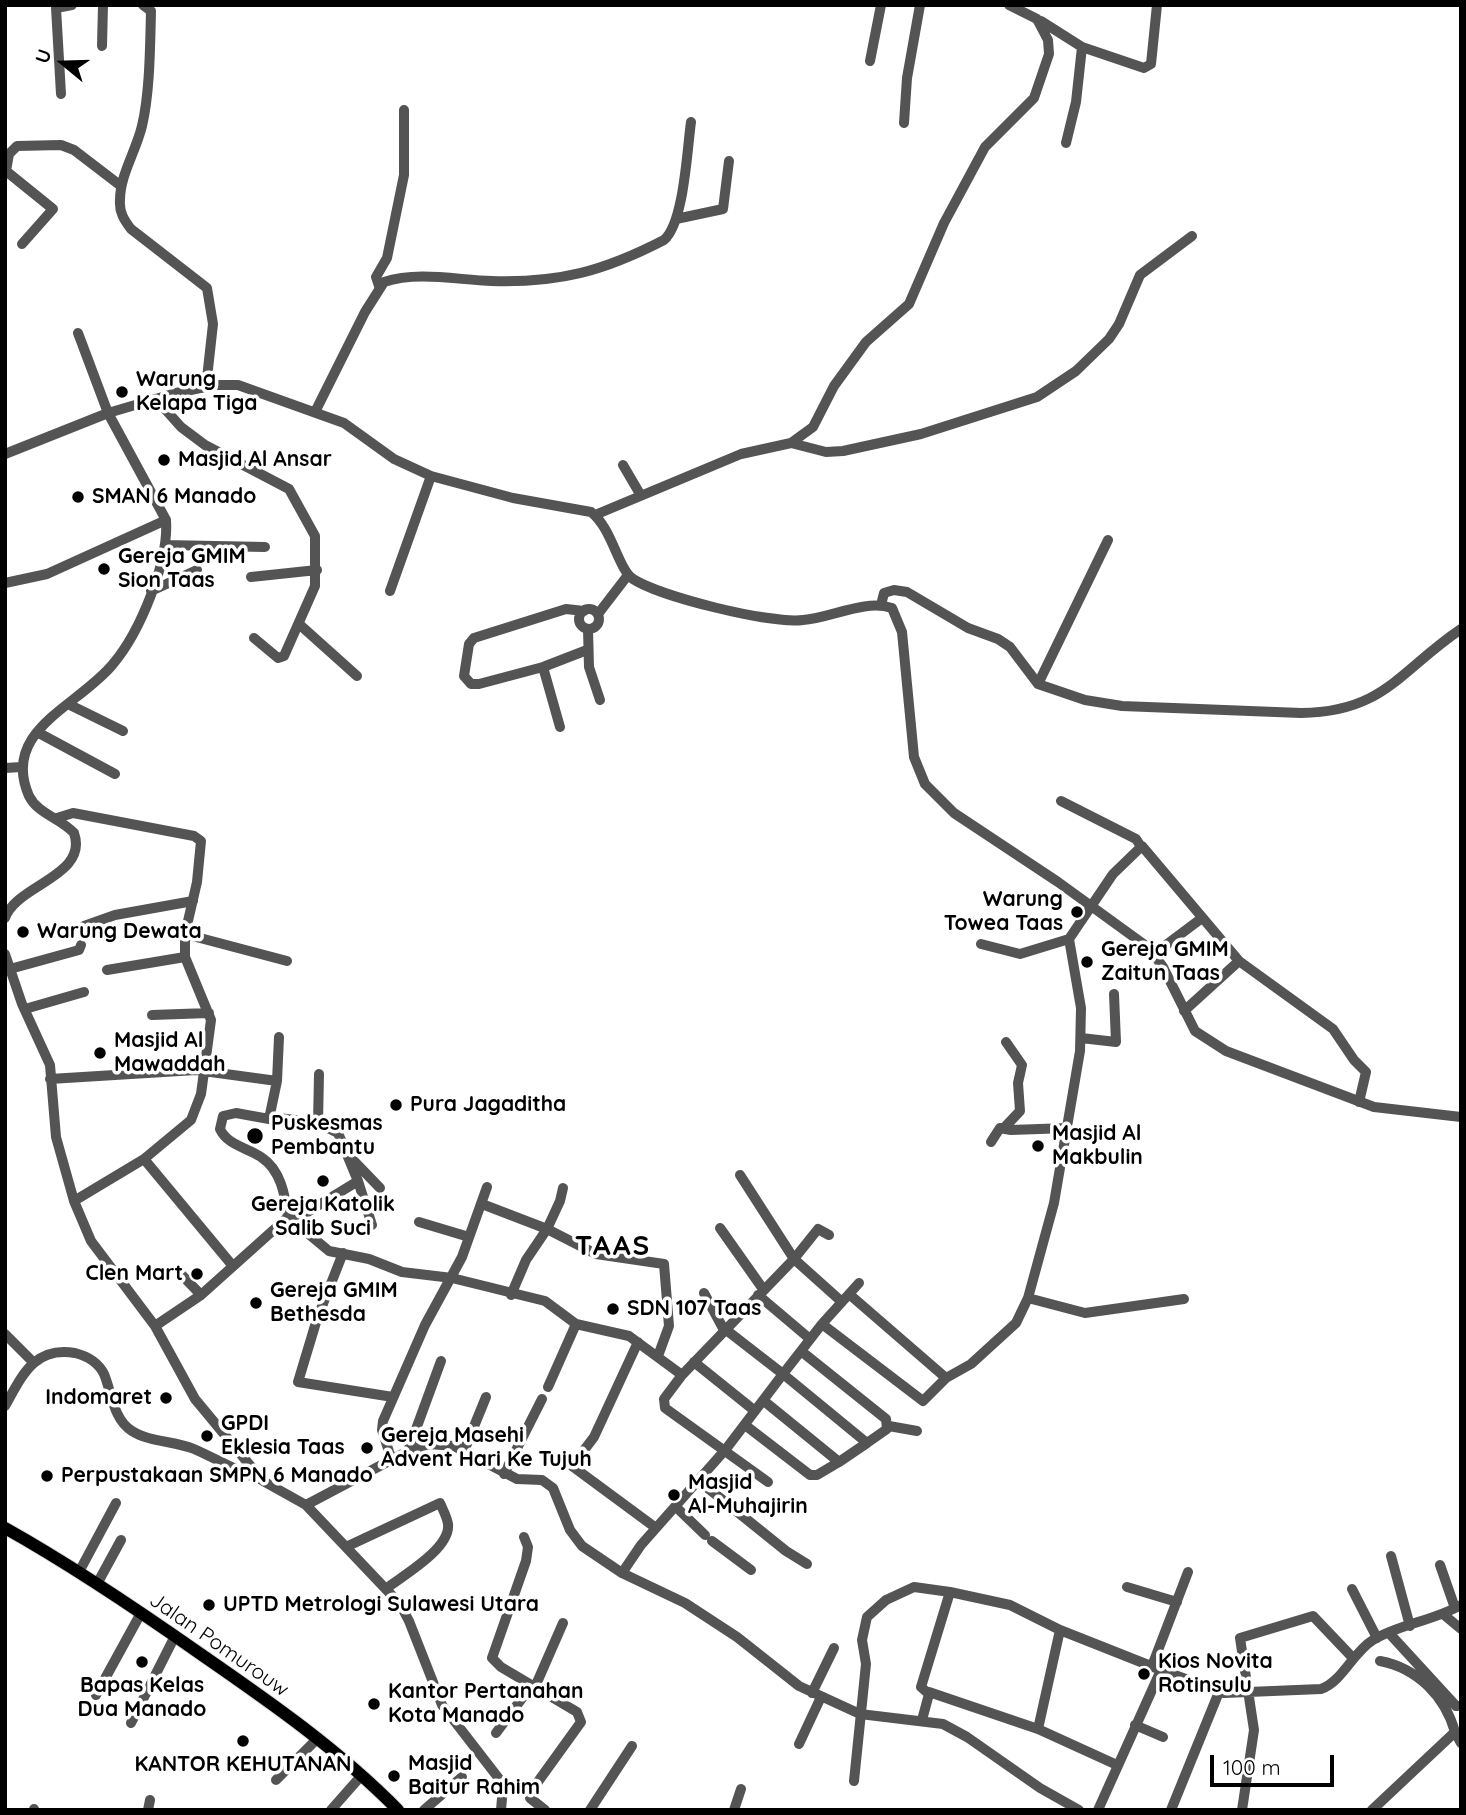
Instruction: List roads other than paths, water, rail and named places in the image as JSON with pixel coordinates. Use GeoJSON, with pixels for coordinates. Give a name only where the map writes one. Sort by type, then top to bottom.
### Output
{"type":"FeatureCollection","features":[{"type":"Feature","properties":{"kind":"main road","name":"Jalan Pomurouw"},"geometry":{"type":"LineString","coordinates":[[5,1528],[79,1572],[253,1690],[317,1739],[398,1810]]}},
{"type":"Feature","properties":{"kind":"street"},"geometry":{"type":"LineString","coordinates":[[61,94],[57,8],[72,5]]}},
{"type":"Feature","properties":{"kind":"street"},"geometry":{"type":"LineString","coordinates":[[102,46],[103,5]]}},
{"type":"Feature","properties":{"kind":"street"},"geometry":{"type":"LineString","coordinates":[[144,5],[151,11],[145,104],[134,153],[121,186],[122,218],[131,229],[207,288],[213,324],[206,387]]}},
{"type":"Feature","properties":{"kind":"street"},"geometry":{"type":"LineString","coordinates":[[870,61],[881,5]]}},
{"type":"Feature","properties":{"kind":"street"},"geometry":{"type":"LineString","coordinates":[[904,122],[907,78],[920,5]]}},
{"type":"Feature","properties":{"kind":"street"},"geometry":{"type":"LineString","coordinates":[[1009,5],[1082,47],[1134,66],[1149,66],[1155,44],[1157,5]]}},
{"type":"Feature","properties":{"kind":"street"},"geometry":{"type":"LineString","coordinates":[[5,454],[108,413],[206,387],[237,385],[344,423],[394,459],[431,476],[501,495],[595,515],[741,454],[791,443],[806,435],[815,425],[834,386],[866,342],[909,304],[952,205],[985,146],[1034,98],[1049,54],[1045,29],[1037,19]]}},
{"type":"Feature","properties":{"kind":"street"},"geometry":{"type":"LineString","coordinates":[[1066,143],[1076,102],[1082,47]]}},
{"type":"Feature","properties":{"kind":"street"},"geometry":{"type":"LineString","coordinates":[[379,286],[376,277],[387,258],[404,175],[404,110]]}},
{"type":"Feature","properties":{"kind":"street"},"geometry":{"type":"LineString","coordinates":[[315,412],[379,286],[392,280],[436,277],[490,281],[566,278],[664,240],[674,228],[691,122]]}},
{"type":"Feature","properties":{"kind":"street"},"geometry":{"type":"LineString","coordinates":[[22,244],[53,209],[6,171],[9,154],[17,146],[61,145],[74,150],[121,186]]}},
{"type":"Feature","properties":{"kind":"street"},"geometry":{"type":"LineString","coordinates":[[676,219],[723,209],[729,161]]}},
{"type":"Feature","properties":{"kind":"street"},"geometry":{"type":"LineString","coordinates":[[791,443],[826,452],[843,451],[921,434],[1037,397],[1076,371],[1109,339],[1119,324],[1140,275],[1192,236]]}},
{"type":"Feature","properties":{"kind":"street"},"geometry":{"type":"LineString","coordinates":[[5,918],[15,902],[47,881],[74,857],[74,833],[57,818],[36,807],[21,766],[23,752],[37,732],[115,662],[137,624],[151,590],[164,545],[166,520],[108,413],[78,333]]}},
{"type":"Feature","properties":{"kind":"street"},"geometry":{"type":"LineString","coordinates":[[156,399],[181,427],[205,445],[289,489],[314,536],[317,578],[282,659],[254,638]]}},
{"type":"Feature","properties":{"kind":"street"},"geometry":{"type":"LineString","coordinates":[[623,465],[640,495]]}},
{"type":"Feature","properties":{"kind":"street"},"geometry":{"type":"LineString","coordinates":[[390,591],[431,476]]}},
{"type":"Feature","properties":{"kind":"street"},"geometry":{"type":"LineString","coordinates":[[595,515],[617,550],[628,575],[664,592],[792,621],[881,605],[892,608],[900,623],[911,740],[918,773],[925,784],[954,813],[1092,907],[1154,954],[1195,1031],[1226,1051],[1361,1096],[1392,1112],[1461,1117]]}},
{"type":"Feature","properties":{"kind":"street"},"geometry":{"type":"LineString","coordinates":[[5,583],[47,574],[166,520]]}},
{"type":"Feature","properties":{"kind":"street"},"geometry":{"type":"LineString","coordinates":[[1038,684],[1108,540]]}},
{"type":"Feature","properties":{"kind":"street"},"geometry":{"type":"LineString","coordinates":[[164,545],[265,547]]}},
{"type":"Feature","properties":{"kind":"street"},"geometry":{"type":"LineString","coordinates":[[151,590],[197,570]]}},
{"type":"Feature","properties":{"kind":"street"},"geometry":{"type":"LineString","coordinates":[[584,611],[579,619],[583,628],[597,625],[598,614],[628,575]]}},
{"type":"Feature","properties":{"kind":"street"},"geometry":{"type":"LineString","coordinates":[[251,577],[317,578]]}},
{"type":"Feature","properties":{"kind":"street"},"geometry":{"type":"LineString","coordinates":[[881,605],[884,593],[894,590],[907,592],[968,628],[998,639],[1010,647],[1038,684],[1085,700],[1122,706],[1324,713],[1356,705],[1382,694],[1461,629]]}},
{"type":"Feature","properties":{"kind":"street"},"geometry":{"type":"LineString","coordinates":[[587,650],[543,667],[479,684],[471,684],[464,676],[469,644],[474,638],[566,609],[598,614]]}},
{"type":"Feature","properties":{"kind":"street"},"geometry":{"type":"LineString","coordinates":[[299,624],[357,676]]}},
{"type":"Feature","properties":{"kind":"street"},"geometry":{"type":"LineString","coordinates":[[588,629],[587,650],[600,700]]}},
{"type":"Feature","properties":{"kind":"street"},"geometry":{"type":"LineString","coordinates":[[543,667],[560,727]]}},
{"type":"Feature","properties":{"kind":"street"},"geometry":{"type":"LineString","coordinates":[[68,704],[123,731]]}},
{"type":"Feature","properties":{"kind":"street"},"geometry":{"type":"LineString","coordinates":[[37,732],[115,774]]}},
{"type":"Feature","properties":{"kind":"street"},"geometry":{"type":"LineString","coordinates":[[5,768],[21,766]]}},
{"type":"Feature","properties":{"kind":"street"},"geometry":{"type":"LineString","coordinates":[[1061,802],[1136,839],[1239,961],[1334,1029],[1354,1060],[1366,1072],[1361,1096]]}},
{"type":"Feature","properties":{"kind":"street"},"geometry":{"type":"LineString","coordinates":[[57,818],[73,813],[194,836],[201,841],[203,848],[185,934],[186,957],[209,1013],[211,1028],[205,1072],[194,1117],[140,1161],[74,1201]]}},
{"type":"Feature","properties":{"kind":"street"},"geometry":{"type":"LineString","coordinates":[[981,944],[1020,954],[1069,939],[1113,874],[1140,845]]}},
{"type":"Feature","properties":{"kind":"street"},"geometry":{"type":"LineString","coordinates":[[84,926],[115,915],[193,901]]}},
{"type":"Feature","properties":{"kind":"street"},"geometry":{"type":"LineString","coordinates":[[1154,954],[1202,918]]}},
{"type":"Feature","properties":{"kind":"street"},"geometry":{"type":"LineString","coordinates":[[185,934],[287,961]]}},
{"type":"Feature","properties":{"kind":"street"},"geometry":{"type":"LineString","coordinates":[[822,1324],[919,1400],[926,1398],[946,1378],[971,1364],[1016,1323],[1028,1298],[1054,1203],[1081,1038],[1081,1008],[1069,939]]}},
{"type":"Feature","properties":{"kind":"street"},"geometry":{"type":"LineString","coordinates":[[10,969],[79,950],[81,945]]}},
{"type":"Feature","properties":{"kind":"street"},"geometry":{"type":"LineString","coordinates":[[5,954],[24,1009],[44,1049],[50,1079],[54,1127],[74,1201],[90,1241],[155,1326],[195,1399],[262,1480]]}},
{"type":"Feature","properties":{"kind":"street"},"geometry":{"type":"LineString","coordinates":[[107,970],[186,957]]}},
{"type":"Feature","properties":{"kind":"street"},"geometry":{"type":"LineString","coordinates":[[1184,1011],[1239,961]]}},
{"type":"Feature","properties":{"kind":"street"},"geometry":{"type":"LineString","coordinates":[[24,1009],[84,992]]}},
{"type":"Feature","properties":{"kind":"street"},"geometry":{"type":"LineString","coordinates":[[1081,1038],[1116,1042],[1114,994]]}},
{"type":"Feature","properties":{"kind":"street"},"geometry":{"type":"LineString","coordinates":[[152,1015],[209,1013]]}},
{"type":"Feature","properties":{"kind":"street"},"geometry":{"type":"LineString","coordinates":[[271,1117],[277,1081],[279,1037]]}},
{"type":"Feature","properties":{"kind":"street"},"geometry":{"type":"LineString","coordinates":[[1004,1128],[1006,1122],[1016,1119],[1020,1111],[1018,1083],[1023,1065],[1006,1042]]}},
{"type":"Feature","properties":{"kind":"street"},"geometry":{"type":"LineString","coordinates":[[50,1079],[173,1070],[277,1081]]}},
{"type":"Feature","properties":{"kind":"street"},"geometry":{"type":"LineString","coordinates":[[318,1123],[319,1074]]}},
{"type":"Feature","properties":{"kind":"street"},"geometry":{"type":"LineString","coordinates":[[372,1224],[350,1157],[338,1133],[318,1123],[229,1113],[223,1116],[220,1129],[225,1137],[262,1157],[273,1168],[282,1183],[290,1219],[320,1247],[402,1272],[452,1278],[550,1303],[576,1324],[617,1331],[638,1342],[682,1375]]}},
{"type":"Feature","properties":{"kind":"street"},"geometry":{"type":"LineString","coordinates":[[991,1142],[998,1129],[1068,1128]]}},
{"type":"Feature","properties":{"kind":"street"},"geometry":{"type":"LineString","coordinates":[[350,1157],[380,1188]]}},
{"type":"Feature","properties":{"kind":"street"},"geometry":{"type":"LineString","coordinates":[[140,1161],[230,1267]]}},
{"type":"Feature","properties":{"kind":"street"},"geometry":{"type":"LineString","coordinates":[[740,1175],[794,1259],[946,1378]]}},
{"type":"Feature","properties":{"kind":"street"},"geometry":{"type":"LineString","coordinates":[[155,1326],[201,1295],[230,1267],[290,1219],[358,1181]]}},
{"type":"Feature","properties":{"kind":"street"},"geometry":{"type":"LineString","coordinates":[[392,1461],[382,1430],[393,1397],[414,1349],[452,1278],[487,1187]]}},
{"type":"Feature","properties":{"kind":"street"},"geometry":{"type":"LineString","coordinates":[[511,1294],[526,1260],[547,1229],[560,1201],[562,1188]]}},
{"type":"Feature","properties":{"kind":"street"},"geometry":{"type":"LineString","coordinates":[[482,1204],[547,1229],[596,1254],[665,1265],[668,1326],[657,1356]]}},
{"type":"Feature","properties":{"kind":"street"},"geometry":{"type":"LineString","coordinates":[[419,1222],[469,1237]]}},
{"type":"Feature","properties":{"kind":"street"},"geometry":{"type":"LineString","coordinates":[[720,1228],[761,1292],[810,1339]]}},
{"type":"Feature","properties":{"kind":"street"},"geometry":{"type":"LineString","coordinates":[[768,1482],[726,1449],[688,1428],[663,1406],[664,1399],[694,1362],[794,1259],[818,1228],[829,1235]]}},
{"type":"Feature","properties":{"kind":"street"},"geometry":{"type":"LineString","coordinates":[[343,1253],[318,1314],[299,1384],[393,1397]]}},
{"type":"Feature","properties":{"kind":"street"},"geometry":{"type":"LineString","coordinates":[[178,1271],[201,1295]]}},
{"type":"Feature","properties":{"kind":"street"},"geometry":{"type":"LineString","coordinates":[[622,1573],[656,1528],[726,1449],[822,1324],[859,1283]]}},
{"type":"Feature","properties":{"kind":"street"},"geometry":{"type":"LineString","coordinates":[[704,1293],[725,1329],[867,1443]]}},
{"type":"Feature","properties":{"kind":"street"},"geometry":{"type":"LineString","coordinates":[[1028,1298],[1085,1313],[1184,1299]]}},
{"type":"Feature","properties":{"kind":"street"},"geometry":{"type":"LineString","coordinates":[[548,1387],[576,1324]]}},
{"type":"Feature","properties":{"kind":"street"},"geometry":{"type":"LineString","coordinates":[[5,1334],[33,1362]]}},
{"type":"Feature","properties":{"kind":"street"},"geometry":{"type":"LineString","coordinates":[[638,1342],[599,1425],[572,1466],[656,1528]]}},
{"type":"Feature","properties":{"kind":"street"},"geometry":{"type":"LineString","coordinates":[[5,1406],[33,1362],[54,1351],[80,1354],[95,1362],[104,1374],[119,1417],[134,1433],[192,1448],[262,1480],[306,1505],[387,1588],[409,1621],[442,1705],[500,1780],[503,1787],[500,1810]]}},
{"type":"Feature","properties":{"kind":"street"},"geometry":{"type":"LineString","coordinates":[[801,1351],[886,1419],[888,1426]]}},
{"type":"Feature","properties":{"kind":"street"},"geometry":{"type":"LineString","coordinates":[[408,1451],[441,1361]]}},
{"type":"Feature","properties":{"kind":"street"},"geometry":{"type":"LineString","coordinates":[[694,1362],[755,1411]]}},
{"type":"Feature","properties":{"kind":"street"},"geometry":{"type":"LineString","coordinates":[[464,1451],[485,1397]]}},
{"type":"Feature","properties":{"kind":"street"},"geometry":{"type":"LineString","coordinates":[[505,1474],[542,1399]]}},
{"type":"Feature","properties":{"kind":"street"},"geometry":{"type":"LineString","coordinates":[[764,1401],[839,1462]]}},
{"type":"Feature","properties":{"kind":"street"},"geometry":{"type":"LineString","coordinates":[[745,1424],[810,1475],[817,1475],[839,1462],[888,1426],[917,1431]]}},
{"type":"Feature","properties":{"kind":"street"},"geometry":{"type":"LineString","coordinates":[[306,1505],[408,1451],[429,1444],[464,1451],[517,1479],[549,1483],[574,1538],[592,1554],[622,1573],[685,1602],[817,1695],[860,1714],[943,1724],[967,1737],[1061,1806],[1079,1810]]}},
{"type":"Feature","properties":{"kind":"street"},"geometry":{"type":"LineString","coordinates":[[699,1481],[786,1551],[807,1564]]}},
{"type":"Feature","properties":{"kind":"street"},"geometry":{"type":"LineString","coordinates":[[79,1572],[116,1503]]}},
{"type":"Feature","properties":{"kind":"street"},"geometry":{"type":"LineString","coordinates":[[348,1546],[440,1503],[449,1525],[446,1536],[427,1558],[387,1588]]}},
{"type":"Feature","properties":{"kind":"street"},"geometry":{"type":"LineString","coordinates":[[673,1510],[751,1570]]}},
{"type":"Feature","properties":{"kind":"street"},"geometry":{"type":"LineString","coordinates":[[524,1537],[528,1547],[526,1561],[492,1653],[494,1662],[577,1712],[581,1722],[530,1795],[545,1810]]}},
{"type":"Feature","properties":{"kind":"street"},"geometry":{"type":"LineString","coordinates":[[97,1584],[121,1540]]}},
{"type":"Feature","properties":{"kind":"street"},"geometry":{"type":"LineString","coordinates":[[1391,1556],[1410,1626]]}},
{"type":"Feature","properties":{"kind":"street"},"geometry":{"type":"LineString","coordinates":[[854,1782],[866,1664],[863,1644],[867,1617],[902,1591],[920,1586],[1010,1605],[1060,1630],[1219,1692],[1250,1694],[1325,1687],[1352,1657],[1377,1638],[1458,1606],[1440,1565]]}},
{"type":"Feature","properties":{"kind":"street"},"geometry":{"type":"LineString","coordinates":[[1098,1810],[1138,1720],[1188,1572]]}},
{"type":"Feature","properties":{"kind":"street"},"geometry":{"type":"LineString","coordinates":[[1127,1587],[1177,1601]]}},
{"type":"Feature","properties":{"kind":"street"},"geometry":{"type":"LineString","coordinates":[[1352,1589],[1377,1638]]}},
{"type":"Feature","properties":{"kind":"street"},"geometry":{"type":"LineString","coordinates":[[950,1592],[931,1660],[920,1687],[1038,1729],[1116,1765]]}},
{"type":"Feature","properties":{"kind":"street"},"geometry":{"type":"LineString","coordinates":[[96,1695],[141,1613]]}},
{"type":"Feature","properties":{"kind":"street"},"geometry":{"type":"LineString","coordinates":[[1443,1614],[1461,1629]]}},
{"type":"Feature","properties":{"kind":"street"},"geometry":{"type":"LineString","coordinates":[[1242,1810],[1254,1721],[1240,1641],[1242,1636],[1313,1616],[1352,1657]]}},
{"type":"Feature","properties":{"kind":"street"},"geometry":{"type":"LineString","coordinates":[[496,1734],[534,1686],[563,1623]]}},
{"type":"Feature","properties":{"kind":"street"},"geometry":{"type":"LineString","coordinates":[[1038,1729],[1060,1630]]}},
{"type":"Feature","properties":{"kind":"street"},"geometry":{"type":"LineString","coordinates":[[1389,1633],[1457,1706],[1461,1706]]}},
{"type":"Feature","properties":{"kind":"street"},"geometry":{"type":"LineString","coordinates":[[131,1723],[175,1636]]}},
{"type":"Feature","properties":{"kind":"street"},"geometry":{"type":"LineString","coordinates":[[799,1744],[834,1648]]}},
{"type":"Feature","properties":{"kind":"street"},"geometry":{"type":"LineString","coordinates":[[1380,1661],[1401,1665],[1430,1687],[1448,1711],[1461,1743]]}},
{"type":"Feature","properties":{"kind":"street"},"geometry":{"type":"LineString","coordinates":[[922,1720],[929,1692]]}},
{"type":"Feature","properties":{"kind":"street"},"geometry":{"type":"LineString","coordinates":[[1171,1810],[1219,1692]]}},
{"type":"Feature","properties":{"kind":"street"},"geometry":{"type":"LineString","coordinates":[[1138,1720],[1163,1738]]}},
{"type":"Feature","properties":{"kind":"street"},"geometry":{"type":"LineString","coordinates":[[1372,1810],[1455,1732]]}},
{"type":"Feature","properties":{"kind":"street"},"geometry":{"type":"LineString","coordinates":[[276,1780],[317,1739]]}},
{"type":"Feature","properties":{"kind":"street"},"geometry":{"type":"LineString","coordinates":[[590,1810],[632,1746]]}},
{"type":"Feature","properties":{"kind":"street"},"geometry":{"type":"LineString","coordinates":[[331,1810],[361,1776]]}},
{"type":"Feature","properties":{"kind":"street"},"geometry":{"type":"LineString","coordinates":[[424,1810],[462,1777]]}},
{"type":"Feature","properties":{"kind":"street"},"geometry":{"type":"LineString","coordinates":[[734,1810],[741,1789]]}},
{"type":"Feature","properties":{"kind":"place","name":"Warung Kelapa Tiga"},"geometry":{"type":"Point","coordinates":[122,392]}},
{"type":"Feature","properties":{"kind":"place","name":"Masjid Al Ansar"},"geometry":{"type":"Point","coordinates":[164,460]}},
{"type":"Feature","properties":{"kind":"place","name":"SMAN 6 Manado"},"geometry":{"type":"Point","coordinates":[78,497]}},
{"type":"Feature","properties":{"kind":"place","name":"Gereja GMIM Sion Taas"},"geometry":{"type":"Point","coordinates":[104,569]}},
{"type":"Feature","properties":{"kind":"place","name":"Warung Towea Taas"},"geometry":{"type":"Point","coordinates":[1077,912]}},
{"type":"Feature","properties":{"kind":"place","name":"Warung Dewata"},"geometry":{"type":"Point","coordinates":[23,932]}},
{"type":"Feature","properties":{"kind":"place","name":"Gereja GMIM Zaitun Taas"},"geometry":{"type":"Point","coordinates":[1087,962]}},
{"type":"Feature","properties":{"kind":"place","name":"Masjid Al Mawaddah"},"geometry":{"type":"Point","coordinates":[100,1053]}},
{"type":"Feature","properties":{"kind":"place","name":"Pura Jagaditha"},"geometry":{"type":"Point","coordinates":[396,1105]}},
{"type":"Feature","properties":{"kind":"place","name":"Puskesmas Pembantu"},"geometry":{"type":"Point","coordinates":[255,1136]}},
{"type":"Feature","properties":{"kind":"place","name":"Masjid Al Makbulin"},"geometry":{"type":"Point","coordinates":[1038,1146]}},
{"type":"Feature","properties":{"kind":"place","name":"Gereja Katolik Salib Suci"},"geometry":{"type":"Point","coordinates":[323,1181]}},
{"type":"Feature","properties":{"kind":"place","name":"Clen Mart"},"geometry":{"type":"Point","coordinates":[197,1274]}},
{"type":"Feature","properties":{"kind":"place","name":"Gereja GMIM Bethesda"},"geometry":{"type":"Point","coordinates":[256,1303]}},
{"type":"Feature","properties":{"kind":"place","name":"SDN 107 Taas"},"geometry":{"type":"Point","coordinates":[613,1309]}},
{"type":"Feature","properties":{"kind":"place","name":"Indomaret"},"geometry":{"type":"Point","coordinates":[166,1398]}},
{"type":"Feature","properties":{"kind":"place","name":"GPDI Eklesia Taas"},"geometry":{"type":"Point","coordinates":[207,1436]}},
{"type":"Feature","properties":{"kind":"place","name":"Gereja Masehi Advent Hari Ke Tujuh"},"geometry":{"type":"Point","coordinates":[367,1448]}},
{"type":"Feature","properties":{"kind":"place","name":"Perpustakaan SMPN 6 Manado"},"geometry":{"type":"Point","coordinates":[47,1476]}},
{"type":"Feature","properties":{"kind":"place","name":"Masjid Al-Muhajirin"},"geometry":{"type":"Point","coordinates":[674,1495]}},
{"type":"Feature","properties":{"kind":"place","name":"UPTD Metrologi Sulawesi Utara"},"geometry":{"type":"Point","coordinates":[209,1605]}},
{"type":"Feature","properties":{"kind":"place","name":"Bapas Kelas Dua Manado"},"geometry":{"type":"Point","coordinates":[142,1662]}},
{"type":"Feature","properties":{"kind":"place","name":"Kios Novita Rotinsulu"},"geometry":{"type":"Point","coordinates":[1144,1674]}},
{"type":"Feature","properties":{"kind":"place","name":"Kantor Pertanahan Kota Manado"},"geometry":{"type":"Point","coordinates":[374,1704]}},
{"type":"Feature","properties":{"kind":"place","name":"KANTOR KEHUTANAN"},"geometry":{"type":"Point","coordinates":[243,1741]}},
{"type":"Feature","properties":{"kind":"place","name":"Masjid Baitur Rahim"},"geometry":{"type":"Point","coordinates":[394,1776]}},
{"type":"Feature","properties":{"kind":"district","name":"TAAS"},"geometry":{"type":"Point","coordinates":[613,1247]}}]}
